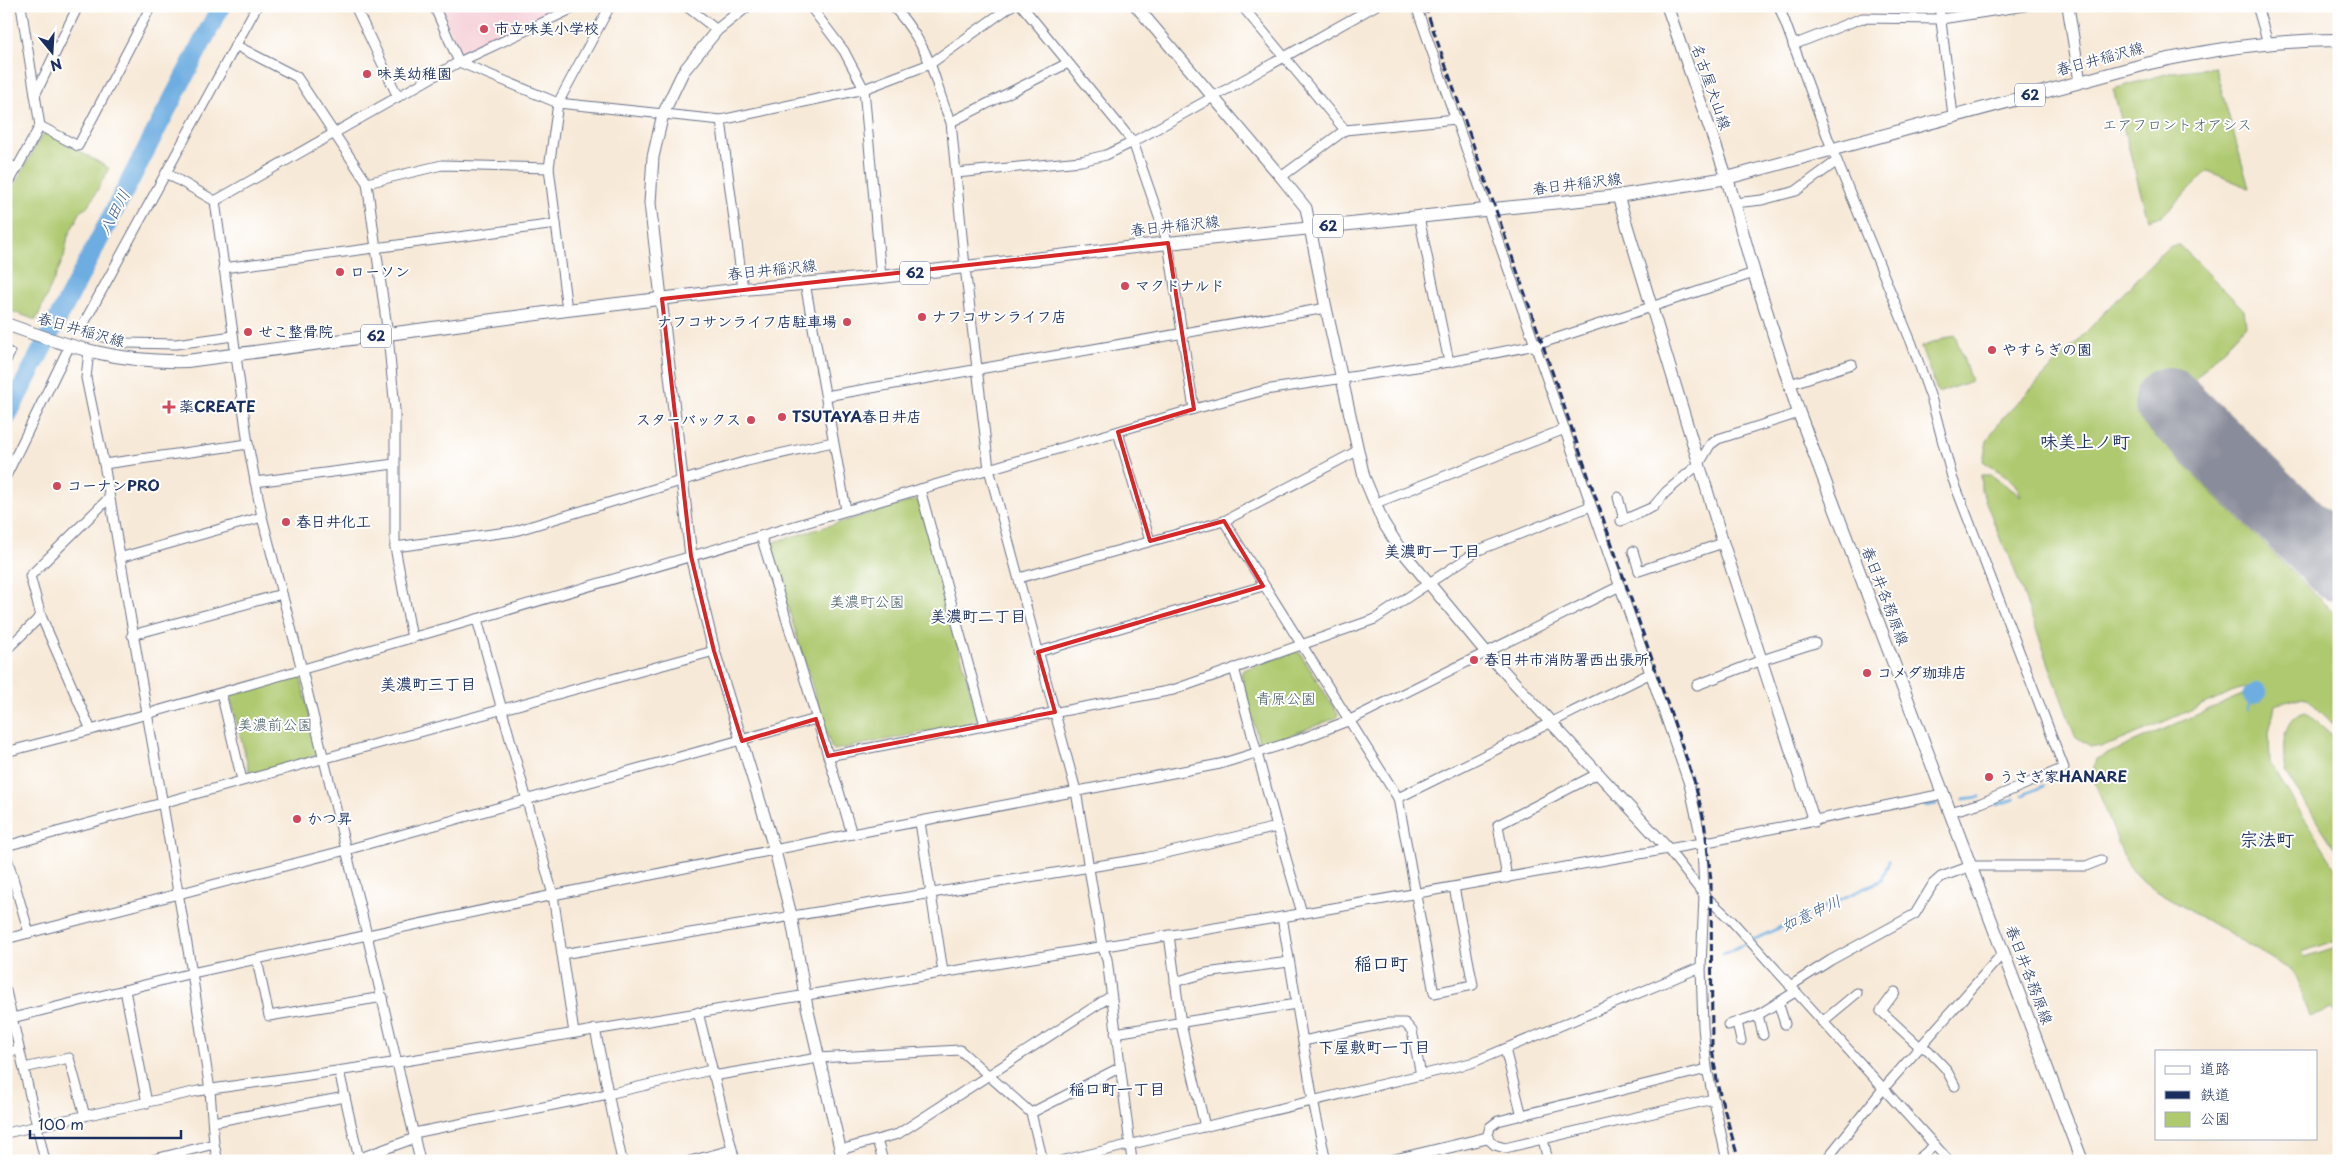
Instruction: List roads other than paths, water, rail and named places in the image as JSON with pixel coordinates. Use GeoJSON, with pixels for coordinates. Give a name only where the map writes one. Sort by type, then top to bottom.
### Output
{"type":"FeatureCollection","features":[{"type":"Feature","properties":{"kind":"main road","name":"春日井稲沢線"},"geometry":{"type":"LineString","coordinates":[[6,324],[64,345],[126,360],[156,362],[236,356],[567,310],[743,289],[881,276],[1168,243],[1618,196],[1727,178],[1953,115],[2192,54],[2268,43],[2339,40]]}},
{"type":"Feature","properties":{"kind":"main road","name":"春日井各務原線"},"geometry":{"type":"LineString","coordinates":[[1727,178],[1754,273],[1799,413],[2082,1161]]}},
{"type":"Feature","properties":{"kind":"street"},"geometry":{"type":"LineString","coordinates":[[6,188],[40,126],[21,6]]}},
{"type":"Feature","properties":{"kind":"street"},"geometry":{"type":"LineString","coordinates":[[35,95],[78,6]]}},
{"type":"Feature","properties":{"kind":"street"},"geometry":{"type":"LineString","coordinates":[[40,126],[78,146],[151,6]]}},
{"type":"Feature","properties":{"kind":"street"},"geometry":{"type":"LineString","coordinates":[[233,336],[176,344],[127,343],[86,333],[84,322],[257,6]]}},
{"type":"Feature","properties":{"kind":"street"},"geometry":{"type":"LineString","coordinates":[[355,6],[398,96]]}},
{"type":"Feature","properties":{"kind":"street"},"geometry":{"type":"LineString","coordinates":[[434,6],[459,62],[558,103],[721,120],[864,90],[930,64],[1011,6]]}},
{"type":"Feature","properties":{"kind":"street"},"geometry":{"type":"LineString","coordinates":[[215,201],[459,62],[578,6]]}},
{"type":"Feature","properties":{"kind":"street"},"geometry":{"type":"LineString","coordinates":[[567,310],[549,168],[558,103],[610,6]]}},
{"type":"Feature","properties":{"kind":"street"},"geometry":{"type":"LineString","coordinates":[[686,6],[717,30]]}},
{"type":"Feature","properties":{"kind":"street"},"geometry":{"type":"LineString","coordinates":[[747,6],[717,30],[684,72],[663,114],[653,157],[650,203],[691,556],[714,651],[775,851],[791,915],[804,995],[841,1155],[877,1140],[898,1134],[1111,996]]}},
{"type":"Feature","properties":{"kind":"street"},"geometry":{"type":"LineString","coordinates":[[810,6],[844,51],[864,90],[881,276]]}},
{"type":"Feature","properties":{"kind":"street"},"geometry":{"type":"LineString","coordinates":[[892,6],[918,41],[930,64],[944,108],[951,122],[976,370],[989,469],[1076,791],[1102,946],[1107,959],[1132,1161]]}},
{"type":"Feature","properties":{"kind":"street"},"geometry":{"type":"LineString","coordinates":[[1022,6],[1133,142],[1168,243],[1194,409]]}},
{"type":"Feature","properties":{"kind":"street"},"geometry":{"type":"LineString","coordinates":[[1136,6],[1282,177],[1306,208],[1326,308],[1364,477],[1383,522],[1398,546],[1486,652],[1666,848],[1704,895],[1750,941],[1949,1161]]}},
{"type":"Feature","properties":{"kind":"street"},"geometry":{"type":"LineString","coordinates":[[1242,6],[1345,130]]}},
{"type":"Feature","properties":{"kind":"street"},"geometry":{"type":"LineString","coordinates":[[956,173],[1081,161],[1106,155],[1133,142],[1375,6]]}},
{"type":"Feature","properties":{"kind":"street"},"geometry":{"type":"LineString","coordinates":[[1416,6],[1689,784],[1702,843],[1704,895],[1701,967],[1702,1027],[1707,1069],[1727,1161]]}},
{"type":"Feature","properties":{"kind":"street","name":"名古屋犬山線"},"geometry":{"type":"LineString","coordinates":[[1667,6],[1727,178]]}},
{"type":"Feature","properties":{"kind":"street"},"geometry":{"type":"LineString","coordinates":[[1779,6],[1832,149],[1912,344],[1932,401],[1952,477],[2064,768],[1981,803],[1950,812]]}},
{"type":"Feature","properties":{"kind":"street"},"geometry":{"type":"LineString","coordinates":[[1939,6],[1953,115]]}},
{"type":"Feature","properties":{"kind":"street"},"geometry":{"type":"LineString","coordinates":[[1793,45],[1862,18],[1940,19],[2025,6]]}},
{"type":"Feature","properties":{"kind":"street"},"geometry":{"type":"LineString","coordinates":[[2068,6],[2080,82]]}},
{"type":"Feature","properties":{"kind":"street"},"geometry":{"type":"LineString","coordinates":[[2257,6],[2268,43]]}},
{"type":"Feature","properties":{"kind":"street"},"geometry":{"type":"LineString","coordinates":[[235,45],[297,77],[367,184],[388,334],[395,410],[394,547],[412,638]]}},
{"type":"Feature","properties":{"kind":"street"},"geometry":{"type":"LineString","coordinates":[[951,122],[1068,63]]}},
{"type":"Feature","properties":{"kind":"street"},"geometry":{"type":"LineString","coordinates":[[1282,177],[1345,130],[1456,119]]}},
{"type":"Feature","properties":{"kind":"street"},"geometry":{"type":"LineString","coordinates":[[721,120],[743,289]]}},
{"type":"Feature","properties":{"kind":"street"},"geometry":{"type":"LineString","coordinates":[[1734,203],[1762,200],[1796,191],[1837,161]]}},
{"type":"Feature","properties":{"kind":"street"},"geometry":{"type":"LineString","coordinates":[[6,163],[16,168]]}},
{"type":"Feature","properties":{"kind":"street"},"geometry":{"type":"LineString","coordinates":[[367,184],[442,166],[549,168]]}},
{"type":"Feature","properties":{"kind":"street"},"geometry":{"type":"LineString","coordinates":[[166,173],[215,201]]}},
{"type":"Feature","properties":{"kind":"street"},"geometry":{"type":"LineString","coordinates":[[1618,196],[1723,543],[1814,821]]}},
{"type":"Feature","properties":{"kind":"street"},"geometry":{"type":"LineString","coordinates":[[215,201],[248,444],[262,517],[368,935],[399,1062],[420,1161]]}},
{"type":"Feature","properties":{"kind":"street"},"geometry":{"type":"LineString","coordinates":[[1419,217],[1449,362]]}},
{"type":"Feature","properties":{"kind":"street"},"geometry":{"type":"LineString","coordinates":[[224,268],[556,224]]}},
{"type":"Feature","properties":{"kind":"street"},"geometry":{"type":"LineString","coordinates":[[6,752],[302,670],[1194,409],[1265,390],[1449,362],[1536,346],[1754,273]]}},
{"type":"Feature","properties":{"kind":"street"},"geometry":{"type":"LineString","coordinates":[[805,283],[846,510]]}},
{"type":"Feature","properties":{"kind":"street"},"geometry":{"type":"LineString","coordinates":[[826,396],[1326,308]]}},
{"type":"Feature","properties":{"kind":"street"},"geometry":{"type":"LineString","coordinates":[[6,476],[64,345]]}},
{"type":"Feature","properties":{"kind":"street"},"geometry":{"type":"LineString","coordinates":[[6,351],[10,352],[6,360]]}},
{"type":"Feature","properties":{"kind":"street"},"geometry":{"type":"LineString","coordinates":[[90,351],[86,378],[104,464],[145,713],[192,973],[210,1090],[214,1144],[218,1161]]}},
{"type":"Feature","properties":{"kind":"street"},"geometry":{"type":"LineString","coordinates":[[1790,384],[1852,364]]}},
{"type":"Feature","properties":{"kind":"street"},"geometry":{"type":"LineString","coordinates":[[1618,497],[1623,520],[1653,507],[1666,492],[1699,464],[1710,445],[1718,439],[1799,413]]}},
{"type":"Feature","properties":{"kind":"street"},"geometry":{"type":"LineString","coordinates":[[1376,503],[1565,429]]}},
{"type":"Feature","properties":{"kind":"street"},"geometry":{"type":"LineString","coordinates":[[1118,432],[1150,541]]}},
{"type":"Feature","properties":{"kind":"street"},"geometry":{"type":"LineString","coordinates":[[394,547],[515,531],[747,461],[833,442]]}},
{"type":"Feature","properties":{"kind":"street"},"geometry":{"type":"LineString","coordinates":[[104,464],[248,444]]}},
{"type":"Feature","properties":{"kind":"street"},"geometry":{"type":"LineString","coordinates":[[1019,578],[1224,521],[1357,451]]}},
{"type":"Feature","properties":{"kind":"street"},"geometry":{"type":"LineString","coordinates":[[255,482],[394,464]]}},
{"type":"Feature","properties":{"kind":"street"},"geometry":{"type":"LineString","coordinates":[[920,489],[985,725]]}},
{"type":"Feature","properties":{"kind":"street"},"geometry":{"type":"LineString","coordinates":[[91,730],[41,616],[30,576],[109,498]]}},
{"type":"Feature","properties":{"kind":"street"},"geometry":{"type":"LineString","coordinates":[[828,756],[1173,690],[1375,620],[1479,550],[1591,506]]}},
{"type":"Feature","properties":{"kind":"street"},"geometry":{"type":"LineString","coordinates":[[120,558],[262,517]]}},
{"type":"Feature","properties":{"kind":"street"},"geometry":{"type":"LineString","coordinates":[[1224,521],[1263,586],[1302,644],[1398,798],[1434,992],[1473,985],[1454,887]]}},
{"type":"Feature","properties":{"kind":"street"},"geometry":{"type":"LineString","coordinates":[[761,536],[852,834]]}},
{"type":"Feature","properties":{"kind":"street"},"geometry":{"type":"LineString","coordinates":[[1633,551],[1639,571],[1723,543]]}},
{"type":"Feature","properties":{"kind":"street"},"geometry":{"type":"LineString","coordinates":[[1038,652],[1263,586]]}},
{"type":"Feature","properties":{"kind":"street"},"geometry":{"type":"LineString","coordinates":[[12,1018],[192,973],[553,895],[852,834],[1220,764],[1350,720],[1620,586]]}},
{"type":"Feature","properties":{"kind":"street"},"geometry":{"type":"LineString","coordinates":[[132,635],[282,594]]}},
{"type":"Feature","properties":{"kind":"street"},"geometry":{"type":"LineString","coordinates":[[6,650],[41,616]]}},
{"type":"Feature","properties":{"kind":"street"},"geometry":{"type":"LineString","coordinates":[[477,619],[553,895],[574,1033]]}},
{"type":"Feature","properties":{"kind":"street"},"geometry":{"type":"LineString","coordinates":[[1697,685],[1762,660],[1815,643]]}},
{"type":"Feature","properties":{"kind":"street"},"geometry":{"type":"LineString","coordinates":[[6,846],[714,651]]}},
{"type":"Feature","properties":{"kind":"street"},"geometry":{"type":"LineString","coordinates":[[1234,668],[1276,827],[1302,913]]}},
{"type":"Feature","properties":{"kind":"street"},"geometry":{"type":"LineString","coordinates":[[1398,798],[1650,673]]}},
{"type":"Feature","properties":{"kind":"street"},"geometry":{"type":"LineString","coordinates":[[220,693],[242,780]]}},
{"type":"Feature","properties":{"kind":"street"},"geometry":{"type":"LineString","coordinates":[[6,939],[177,896],[816,719]]}},
{"type":"Feature","properties":{"kind":"street"},"geometry":{"type":"LineString","coordinates":[[1506,878],[1498,825],[1599,774]]}},
{"type":"Feature","properties":{"kind":"street"},"geometry":{"type":"LineString","coordinates":[[6,1134],[210,1090],[399,1062],[1282,917],[1702,843],[1942,794]]}},
{"type":"Feature","properties":{"kind":"street"},"geometry":{"type":"LineString","coordinates":[[920,822],[943,972]]}},
{"type":"Feature","properties":{"kind":"street"},"geometry":{"type":"LineString","coordinates":[[562,954],[1145,858],[1276,827]]}},
{"type":"Feature","properties":{"kind":"street"},"geometry":{"type":"LineString","coordinates":[[6,854],[29,933]]}},
{"type":"Feature","properties":{"kind":"street"},"geometry":{"type":"LineString","coordinates":[[1741,1041],[1732,1023],[1758,1015],[1778,1002],[1831,960],[1915,914],[1933,884],[1942,877],[1971,866],[2086,866],[2101,860]]}},
{"type":"Feature","properties":{"kind":"street"},"geometry":{"type":"LineString","coordinates":[[1282,917],[1313,1101],[1326,1161]]}},
{"type":"Feature","properties":{"kind":"street"},"geometry":{"type":"LineString","coordinates":[[1169,935],[1181,1024],[1205,1127]]}},
{"type":"Feature","properties":{"kind":"street"},"geometry":{"type":"LineString","coordinates":[[1830,1159],[1883,1089],[2004,953]]}},
{"type":"Feature","properties":{"kind":"street"},"geometry":{"type":"LineString","coordinates":[[257,960],[269,1016],[382,997]]}},
{"type":"Feature","properties":{"kind":"street"},"geometry":{"type":"LineString","coordinates":[[1175,982],[1206,973],[1289,962]]}},
{"type":"Feature","properties":{"kind":"street"},"geometry":{"type":"LineString","coordinates":[[1061,1161],[1471,1063],[1701,967]]}},
{"type":"Feature","properties":{"kind":"street"},"geometry":{"type":"LineString","coordinates":[[125,990],[147,1103]]}},
{"type":"Feature","properties":{"kind":"street"},"geometry":{"type":"LineString","coordinates":[[6,991],[45,1161]]}},
{"type":"Feature","properties":{"kind":"street"},"geometry":{"type":"LineString","coordinates":[[1895,992],[1881,1011],[1920,1046],[1928,1050],[1946,1069],[1955,1086]]}},
{"type":"Feature","properties":{"kind":"street"},"geometry":{"type":"LineString","coordinates":[[1822,1022],[1857,993]]}},
{"type":"Feature","properties":{"kind":"street"},"geometry":{"type":"LineString","coordinates":[[1778,1002],[1785,1024]]}},
{"type":"Feature","properties":{"kind":"street"},"geometry":{"type":"LineString","coordinates":[[1115,1033],[1181,1024],[1188,1020],[1296,1004]]}},
{"type":"Feature","properties":{"kind":"street"},"geometry":{"type":"LineString","coordinates":[[698,1012],[735,1161]]}},
{"type":"Feature","properties":{"kind":"street"},"geometry":{"type":"LineString","coordinates":[[1758,1015],[1763,1035]]}},
{"type":"Feature","properties":{"kind":"street"},"geometry":{"type":"LineString","coordinates":[[1303,1041],[1388,1023],[1406,1023],[1412,1031],[1421,1075]]}},
{"type":"Feature","properties":{"kind":"street"},"geometry":{"type":"LineString","coordinates":[[595,1029],[622,1161]]}},
{"type":"Feature","properties":{"kind":"street"},"geometry":{"type":"LineString","coordinates":[[1505,1049],[1522,1116]]}},
{"type":"Feature","properties":{"kind":"street"},"geometry":{"type":"LineString","coordinates":[[6,1052],[19,1050]]}},
{"type":"Feature","properties":{"kind":"street"},"geometry":{"type":"LineString","coordinates":[[339,1071],[355,1160],[414,1136],[712,1073],[818,1058],[960,1050],[1032,1113],[1043,1161]]}},
{"type":"Feature","properties":{"kind":"street"},"geometry":{"type":"LineString","coordinates":[[24,1068],[69,1058],[85,1116]]}},
{"type":"Feature","properties":{"kind":"street"},"geometry":{"type":"LineString","coordinates":[[1032,1113],[1119,1068]]}},
{"type":"Feature","properties":{"kind":"street"},"geometry":{"type":"LineString","coordinates":[[1487,1138],[1490,1128],[1498,1121],[1707,1069]]}},
{"type":"Feature","properties":{"kind":"street"},"geometry":{"type":"LineString","coordinates":[[213,1122],[345,1097]]}},
{"type":"Feature","properties":{"kind":"street"},"geometry":{"type":"LineString","coordinates":[[1487,1138],[1495,1145],[1505,1148],[1713,1099]]}},
{"type":"Feature","properties":{"kind":"street"},"geometry":{"type":"LineString","coordinates":[[1391,1161],[1487,1138]]}},
{"type":"Feature","properties":{"kind":"street"},"geometry":{"type":"LineString","coordinates":[[1543,1138],[1548,1161]]}},
{"type":"Feature","properties":{"kind":"street"},"geometry":{"type":"LineString","coordinates":[[877,1140],[882,1161]]}},
{"type":"Feature","properties":{"kind":"street"},"geometry":{"type":"LineString","coordinates":[[147,1161],[214,1144]]}},
{"type":"Feature","properties":{"kind":"street"},"geometry":{"type":"LineString","coordinates":[[1916,1161],[1935,1145]]}},
{"type":"Feature","properties":{"kind":"street"},"geometry":{"type":"LineString","coordinates":[[690,1161],[731,1150]]}},
{"type":"Feature","properties":{"kind":"waterway","name":"八田川"},"geometry":{"type":"LineString","coordinates":[[6,418],[221,6]]}},
{"type":"Feature","properties":{"kind":"waterway","name":"如意申川"},"geometry":{"type":"LineString","coordinates":[[2252,695],[2258,692]]}},
{"type":"Feature","properties":{"kind":"waterway"},"geometry":{"type":"LineString","coordinates":[[2248,709],[2252,695]]}},
{"type":"Feature","properties":{"kind":"waterway","name":"如意申川"},"geometry":{"type":"LineString","coordinates":[[2059,779],[2065,775]]}},
{"type":"Feature","properties":{"kind":"waterway","name":"如意申川"},"geometry":{"type":"LineString","coordinates":[[2023,795],[2043,786]]}},
{"type":"Feature","properties":{"kind":"waterway","name":"如意申川"},"geometry":{"type":"LineString","coordinates":[[1963,799],[1979,797]]}},
{"type":"Feature","properties":{"kind":"waterway","name":"如意申川"},"geometry":{"type":"LineString","coordinates":[[1997,805],[2014,799]]}},
{"type":"Feature","properties":{"kind":"waterway","name":"如意申川"},"geometry":{"type":"LineString","coordinates":[[1925,806],[1936,804]]}},
{"type":"Feature","properties":{"kind":"waterway","name":"如意申川"},"geometry":{"type":"LineString","coordinates":[[1723,954],[1882,880],[1889,861]]}},
{"type":"Feature","properties":{"kind":"railway"},"geometry":{"type":"LineString","coordinates":[[1425,6],[1694,780],[1704,820],[1711,880],[1712,1048],[1718,1087],[1739,1161]]}},
{"type":"Feature","properties":{"kind":"place","name":"市立味美小学校"},"geometry":{"type":"Point","coordinates":[484,29]}},
{"type":"Feature","properties":{"kind":"place","name":"味美幼稚園"},"geometry":{"type":"Point","coordinates":[367,74]}},
{"type":"Feature","properties":{"kind":"place","name":"ローソン"},"geometry":{"type":"Point","coordinates":[340,272]}},
{"type":"Feature","properties":{"kind":"place","name":"マクドナルド"},"geometry":{"type":"Point","coordinates":[1125,286]}},
{"type":"Feature","properties":{"kind":"place","name":"ナフコサンライフ店"},"geometry":{"type":"Point","coordinates":[922,317]}},
{"type":"Feature","properties":{"kind":"place","name":"ナフコサンライフ店駐車場"},"geometry":{"type":"Point","coordinates":[847,322]}},
{"type":"Feature","properties":{"kind":"place","name":"せこ整骨院"},"geometry":{"type":"Point","coordinates":[248,332]}},
{"type":"Feature","properties":{"kind":"place","name":"やすらぎの園"},"geometry":{"type":"Point","coordinates":[1992,350]}},
{"type":"Feature","properties":{"kind":"place","name":"薬CREATE"},"geometry":{"type":"Point","coordinates":[169,407]}},
{"type":"Feature","properties":{"kind":"place","name":"TSUTAYA春日井店"},"geometry":{"type":"Point","coordinates":[782,417]}},
{"type":"Feature","properties":{"kind":"place","name":"スターバックス"},"geometry":{"type":"Point","coordinates":[751,420]}},
{"type":"Feature","properties":{"kind":"place","name":"コーナンPRO"},"geometry":{"type":"Point","coordinates":[57,486]}},
{"type":"Feature","properties":{"kind":"place","name":"春日井化工"},"geometry":{"type":"Point","coordinates":[286,522]}},
{"type":"Feature","properties":{"kind":"place","name":"春日井市消防署西出張所"},"geometry":{"type":"Point","coordinates":[1474,660]}},
{"type":"Feature","properties":{"kind":"place","name":"コメダ珈琲店"},"geometry":{"type":"Point","coordinates":[1867,673]}},
{"type":"Feature","properties":{"kind":"place","name":"うさぎ家HANARE"},"geometry":{"type":"Point","coordinates":[1989,777]}},
{"type":"Feature","properties":{"kind":"place","name":"かつ昇"},"geometry":{"type":"Point","coordinates":[297,819]}},
{"type":"Feature","properties":{"kind":"district","name":"味美上ノ町"},"geometry":{"type":"Point","coordinates":[2085,442]}},
{"type":"Feature","properties":{"kind":"district","name":"美濃町一丁目"},"geometry":{"type":"Point","coordinates":[1432,551]}},
{"type":"Feature","properties":{"kind":"district","name":"美濃町二丁目"},"geometry":{"type":"Point","coordinates":[978,616]}},
{"type":"Feature","properties":{"kind":"district","name":"美濃町三丁目"},"geometry":{"type":"Point","coordinates":[428,684]}},
{"type":"Feature","properties":{"kind":"district","name":"宗法町"},"geometry":{"type":"Point","coordinates":[2267,840]}},
{"type":"Feature","properties":{"kind":"district","name":"稲口町"},"geometry":{"type":"Point","coordinates":[1381,964]}},
{"type":"Feature","properties":{"kind":"district","name":"下屋敷町一丁目"},"geometry":{"type":"Point","coordinates":[1374,1047]}},
{"type":"Feature","properties":{"kind":"district","name":"稲口町一丁目"},"geometry":{"type":"Point","coordinates":[1117,1089]}},
{"type":"Feature","properties":{"kind":"park label","name":"エアフロントオアシス"},"geometry":{"type":"Point","coordinates":[2177,125]}},
{"type":"Feature","properties":{"kind":"park label","name":"美濃町公園"},"geometry":{"type":"Point","coordinates":[867,602]}},
{"type":"Feature","properties":{"kind":"park label","name":"青原公園"},"geometry":{"type":"Point","coordinates":[1286,699]}},
{"type":"Feature","properties":{"kind":"park label","name":"美濃前公園"},"geometry":{"type":"Point","coordinates":[275,725]}}]}
